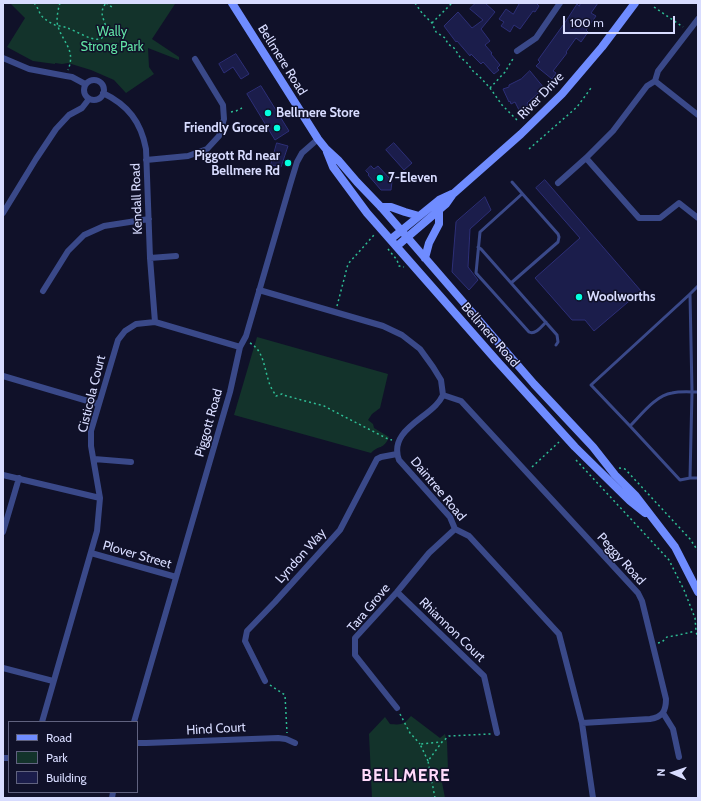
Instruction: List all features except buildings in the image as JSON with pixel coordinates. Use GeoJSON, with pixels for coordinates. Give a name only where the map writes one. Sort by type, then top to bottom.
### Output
{"type":"FeatureCollection","features":[{"type":"Feature","properties":{"kind":"main road","name":"Bellmere Road"},"geometry":{"type":"LineString","coordinates":[[232,3],[318,139],[407,237],[534,384],[593,447],[615,475],[635,495],[675,547],[697,588]]}},
{"type":"Feature","properties":{"kind":"main road","name":"River Drive"},"geometry":{"type":"LineString","coordinates":[[397,246],[446,204],[453,194],[521,134],[562,94],[602,47],[635,3]]}},
{"type":"Feature","properties":{"kind":"main road","name":"Bellmere Road"},"geometry":{"type":"LineString","coordinates":[[326,149],[333,166],[367,213],[515,381],[575,447],[630,502],[655,521]]}},
{"type":"Feature","properties":{"kind":"main road","name":"River Drive"},"geometry":{"type":"LineString","coordinates":[[391,239],[439,200],[453,194]]}},
{"type":"Feature","properties":{"kind":"main road"},"geometry":{"type":"LineString","coordinates":[[381,208],[391,207],[419,216]]}},
{"type":"Feature","properties":{"kind":"main road"},"geometry":{"type":"LineString","coordinates":[[425,258],[429,243],[439,224],[439,210]]}},
{"type":"Feature","properties":{"kind":"street"},"geometry":{"type":"LineString","coordinates":[[517,51],[536,38],[560,3]]}},
{"type":"Feature","properties":{"kind":"street"},"geometry":{"type":"LineString","coordinates":[[558,183],[613,131],[647,86],[655,82],[658,71],[698,19]]}},
{"type":"Feature","properties":{"kind":"street"},"geometry":{"type":"LineString","coordinates":[[3,58],[29,69],[72,77],[85,84]]}},
{"type":"Feature","properties":{"kind":"street"},"geometry":{"type":"LineString","coordinates":[[146,160],[188,156],[207,149],[219,136],[224,119],[223,105],[195,59]]}},
{"type":"Feature","properties":{"kind":"street"},"geometry":{"type":"LineString","coordinates":[[92,80],[98,80],[102,84],[104,93],[99,99],[89,99],[86,97],[84,92],[85,84],[92,80]]}},
{"type":"Feature","properties":{"kind":"street"},"geometry":{"type":"LineString","coordinates":[[655,82],[698,115]]}},
{"type":"Feature","properties":{"kind":"street","name":"Kendall Road"},"geometry":{"type":"LineString","coordinates":[[104,93],[116,100],[128,110],[136,120],[144,138],[146,149],[150,258],[155,322]]}},
{"type":"Feature","properties":{"kind":"street"},"geometry":{"type":"LineString","coordinates":[[3,213],[56,129],[68,115],[82,108],[89,99]]}},
{"type":"Feature","properties":{"kind":"street","name":"Piggott Road"},"geometry":{"type":"LineString","coordinates":[[134,721],[230,392],[242,344],[246,336],[297,162],[302,153],[318,139]]}},
{"type":"Feature","properties":{"kind":"street"},"geometry":{"type":"LineString","coordinates":[[586,158],[639,218],[660,218],[679,204],[698,218]]}},
{"type":"Feature","properties":{"kind":"street"},"geometry":{"type":"LineString","coordinates":[[44,291],[68,251],[84,235],[104,226],[149,219]]}},
{"type":"Feature","properties":{"kind":"street"},"geometry":{"type":"LineString","coordinates":[[150,258],[176,256]]}},
{"type":"Feature","properties":{"kind":"street"},"geometry":{"type":"LineString","coordinates":[[259,290],[383,326],[402,335],[420,349],[434,367],[441,380],[443,395],[437,405],[404,432],[398,442]]}},
{"type":"Feature","properties":{"kind":"street","name":"Cisticola Court"},"geometry":{"type":"LineString","coordinates":[[42,721],[97,531],[100,498],[91,446],[91,431],[118,340],[125,331],[136,324],[155,322],[242,344]]}},
{"type":"Feature","properties":{"kind":"street"},"geometry":{"type":"LineString","coordinates":[[3,376],[98,404]]}},
{"type":"Feature","properties":{"kind":"street","name":"Peggy Road"},"geometry":{"type":"LineString","coordinates":[[443,395],[461,401],[638,593],[642,601],[666,699],[666,707],[663,713]]}},
{"type":"Feature","properties":{"kind":"street","name":"Daintree Road"},"geometry":{"type":"LineString","coordinates":[[398,442],[397,454],[399,460],[450,517],[456,529],[469,536],[559,634],[582,723],[593,798]]}},
{"type":"Feature","properties":{"kind":"street","name":"Lyndon Way"},"geometry":{"type":"LineString","coordinates":[[265,681],[245,641],[247,631],[340,530],[377,459],[397,454]]}},
{"type":"Feature","properties":{"kind":"street"},"geometry":{"type":"LineString","coordinates":[[94,459],[131,462]]}},
{"type":"Feature","properties":{"kind":"street"},"geometry":{"type":"LineString","coordinates":[[3,475],[100,498]]}},
{"type":"Feature","properties":{"kind":"street"},"geometry":{"type":"LineString","coordinates":[[3,532],[19,478]]}},
{"type":"Feature","properties":{"kind":"street","name":"Tara Grove"},"geometry":{"type":"LineString","coordinates":[[397,708],[355,655],[355,638],[429,554],[456,529]]}},
{"type":"Feature","properties":{"kind":"street","name":"Plover Street"},"geometry":{"type":"LineString","coordinates":[[91,553],[176,578]]}},
{"type":"Feature","properties":{"kind":"street","name":"Rhiannon Court"},"geometry":{"type":"LineString","coordinates":[[397,592],[484,676],[497,734]]}},
{"type":"Feature","properties":{"kind":"street"},"geometry":{"type":"LineString","coordinates":[[3,668],[53,681]]}},
{"type":"Feature","properties":{"kind":"street"},"geometry":{"type":"LineString","coordinates":[[582,723],[650,719],[658,718],[663,713],[673,730],[679,757]]}},
{"type":"Feature","properties":{"kind":"street","name":"Hind Court"},"geometry":{"type":"LineString","coordinates":[[138,743],[278,738],[286,739],[295,743]]}},
{"type":"Feature","properties":{"kind":"lane"},"geometry":{"type":"LineString","coordinates":[[511,283],[559,240],[558,234],[512,182]]}},
{"type":"Feature","properties":{"kind":"lane"},"geometry":{"type":"LineString","coordinates":[[522,194],[480,232],[476,273],[530,333],[534,333],[546,322]]}},
{"type":"Feature","properties":{"kind":"lane"},"geometry":{"type":"LineString","coordinates":[[478,247],[482,249],[557,335],[558,342],[556,345]]}},
{"type":"Feature","properties":{"kind":"lane"},"geometry":{"type":"LineString","coordinates":[[698,286],[591,385],[680,480],[698,478]]}},
{"type":"Feature","properties":{"kind":"lane"},"geometry":{"type":"LineString","coordinates":[[690,294],[692,392],[690,478]]}},
{"type":"Feature","properties":{"kind":"lane"},"geometry":{"type":"LineString","coordinates":[[630,426],[659,398],[672,393],[698,392]]}},
{"type":"Feature","properties":{"kind":"path"},"geometry":{"type":"LineString","coordinates":[[34,3],[37,6],[42,18],[54,25],[72,30],[93,39],[101,39],[104,36],[106,31],[102,14],[103,7],[106,3],[112,7]]}},
{"type":"Feature","properties":{"kind":"path"},"geometry":{"type":"LineString","coordinates":[[60,3],[57,23],[71,56],[70,65],[66,76]]}},
{"type":"Feature","properties":{"kind":"path"},"geometry":{"type":"LineString","coordinates":[[414,3],[432,23],[436,32],[445,38],[448,44],[454,48],[460,57],[490,88],[502,105],[518,121]]}},
{"type":"Feature","properties":{"kind":"path"},"geometry":{"type":"LineString","coordinates":[[432,23],[452,3]]}},
{"type":"Feature","properties":{"kind":"path"},"geometry":{"type":"LineString","coordinates":[[654,7],[683,27],[686,23]]}},
{"type":"Feature","properties":{"kind":"path"},"geometry":{"type":"LineString","coordinates":[[490,88],[505,72],[517,51]]}},
{"type":"Feature","properties":{"kind":"path"},"geometry":{"type":"LineString","coordinates":[[529,149],[569,114],[591,88]]}},
{"type":"Feature","properties":{"kind":"path"},"geometry":{"type":"LineString","coordinates":[[231,112],[236,112],[242,108]]}},
{"type":"Feature","properties":{"kind":"path"},"geometry":{"type":"LineString","coordinates":[[335,312],[348,264],[374,236]]}},
{"type":"Feature","properties":{"kind":"path"},"geometry":{"type":"LineString","coordinates":[[242,344],[250,343],[259,351],[269,383],[276,396],[282,394],[324,406],[388,439],[398,442]]}},
{"type":"Feature","properties":{"kind":"path"},"geometry":{"type":"LineString","coordinates":[[525,469],[530,465],[532,468],[559,442]]}},
{"type":"Feature","properties":{"kind":"path"},"geometry":{"type":"LineString","coordinates":[[625,469],[690,540],[698,551]]}},
{"type":"Feature","properties":{"kind":"path"},"geometry":{"type":"LineString","coordinates":[[652,645],[662,642],[667,637],[696,631]]}},
{"type":"Feature","properties":{"kind":"path"},"geometry":{"type":"LineString","coordinates":[[265,681],[285,695],[286,739]]}},
{"type":"Feature","properties":{"kind":"path"},"geometry":{"type":"LineString","coordinates":[[397,708],[401,718],[420,744],[428,761],[435,798]]}},
{"type":"Feature","properties":{"kind":"path"},"geometry":{"type":"LineString","coordinates":[[428,761],[442,742],[449,736],[497,734]]}},
{"type":"Feature","properties":{"kind":"path"},"geometry":{"type":"LineString","coordinates":[[420,744],[442,742]]}},
{"type":"Feature","properties":{"kind":"green space","name":"Wally Strong Park"},"geometry":{"type":"Polygon","coordinates":[[[10,3],[174,3],[175,4],[152,39],[179,57],[179,60],[148,48],[149,67],[154,74],[126,93],[114,80],[91,70],[68,63],[55,64],[33,61],[7,47],[25,18],[10,3]]]}},
{"type":"Feature","properties":{"kind":"green space"},"geometry":{"type":"Polygon","coordinates":[[[257,337],[388,374],[380,408],[372,414],[368,420],[373,424],[374,428],[389,437],[385,444],[371,453],[234,415],[257,337]]]}},
{"type":"Feature","properties":{"kind":"green space"},"geometry":{"type":"Polygon","coordinates":[[[411,716],[440,738],[445,734],[447,742],[448,770],[440,772],[445,798],[372,798],[369,734],[385,717],[390,724],[402,724],[411,716]]]}},
{"type":"Feature","properties":{"kind":"place","name":"Bellmere Store"},"geometry":{"type":"Point","coordinates":[268,113]}},
{"type":"Feature","properties":{"kind":"place","name":"Friendly Grocer"},"geometry":{"type":"Point","coordinates":[277,128]}},
{"type":"Feature","properties":{"kind":"place","name":"Piggott Rd near Bellmere Rd"},"geometry":{"type":"Point","coordinates":[288,163]}},
{"type":"Feature","properties":{"kind":"place","name":"7-Eleven"},"geometry":{"type":"Point","coordinates":[380,178]}},
{"type":"Feature","properties":{"kind":"place","name":"Woolworths"},"geometry":{"type":"Point","coordinates":[579,297]}},
{"type":"Feature","properties":{"kind":"district","name":"BELLMERE"},"geometry":{"type":"Point","coordinates":[406,776]}}]}
